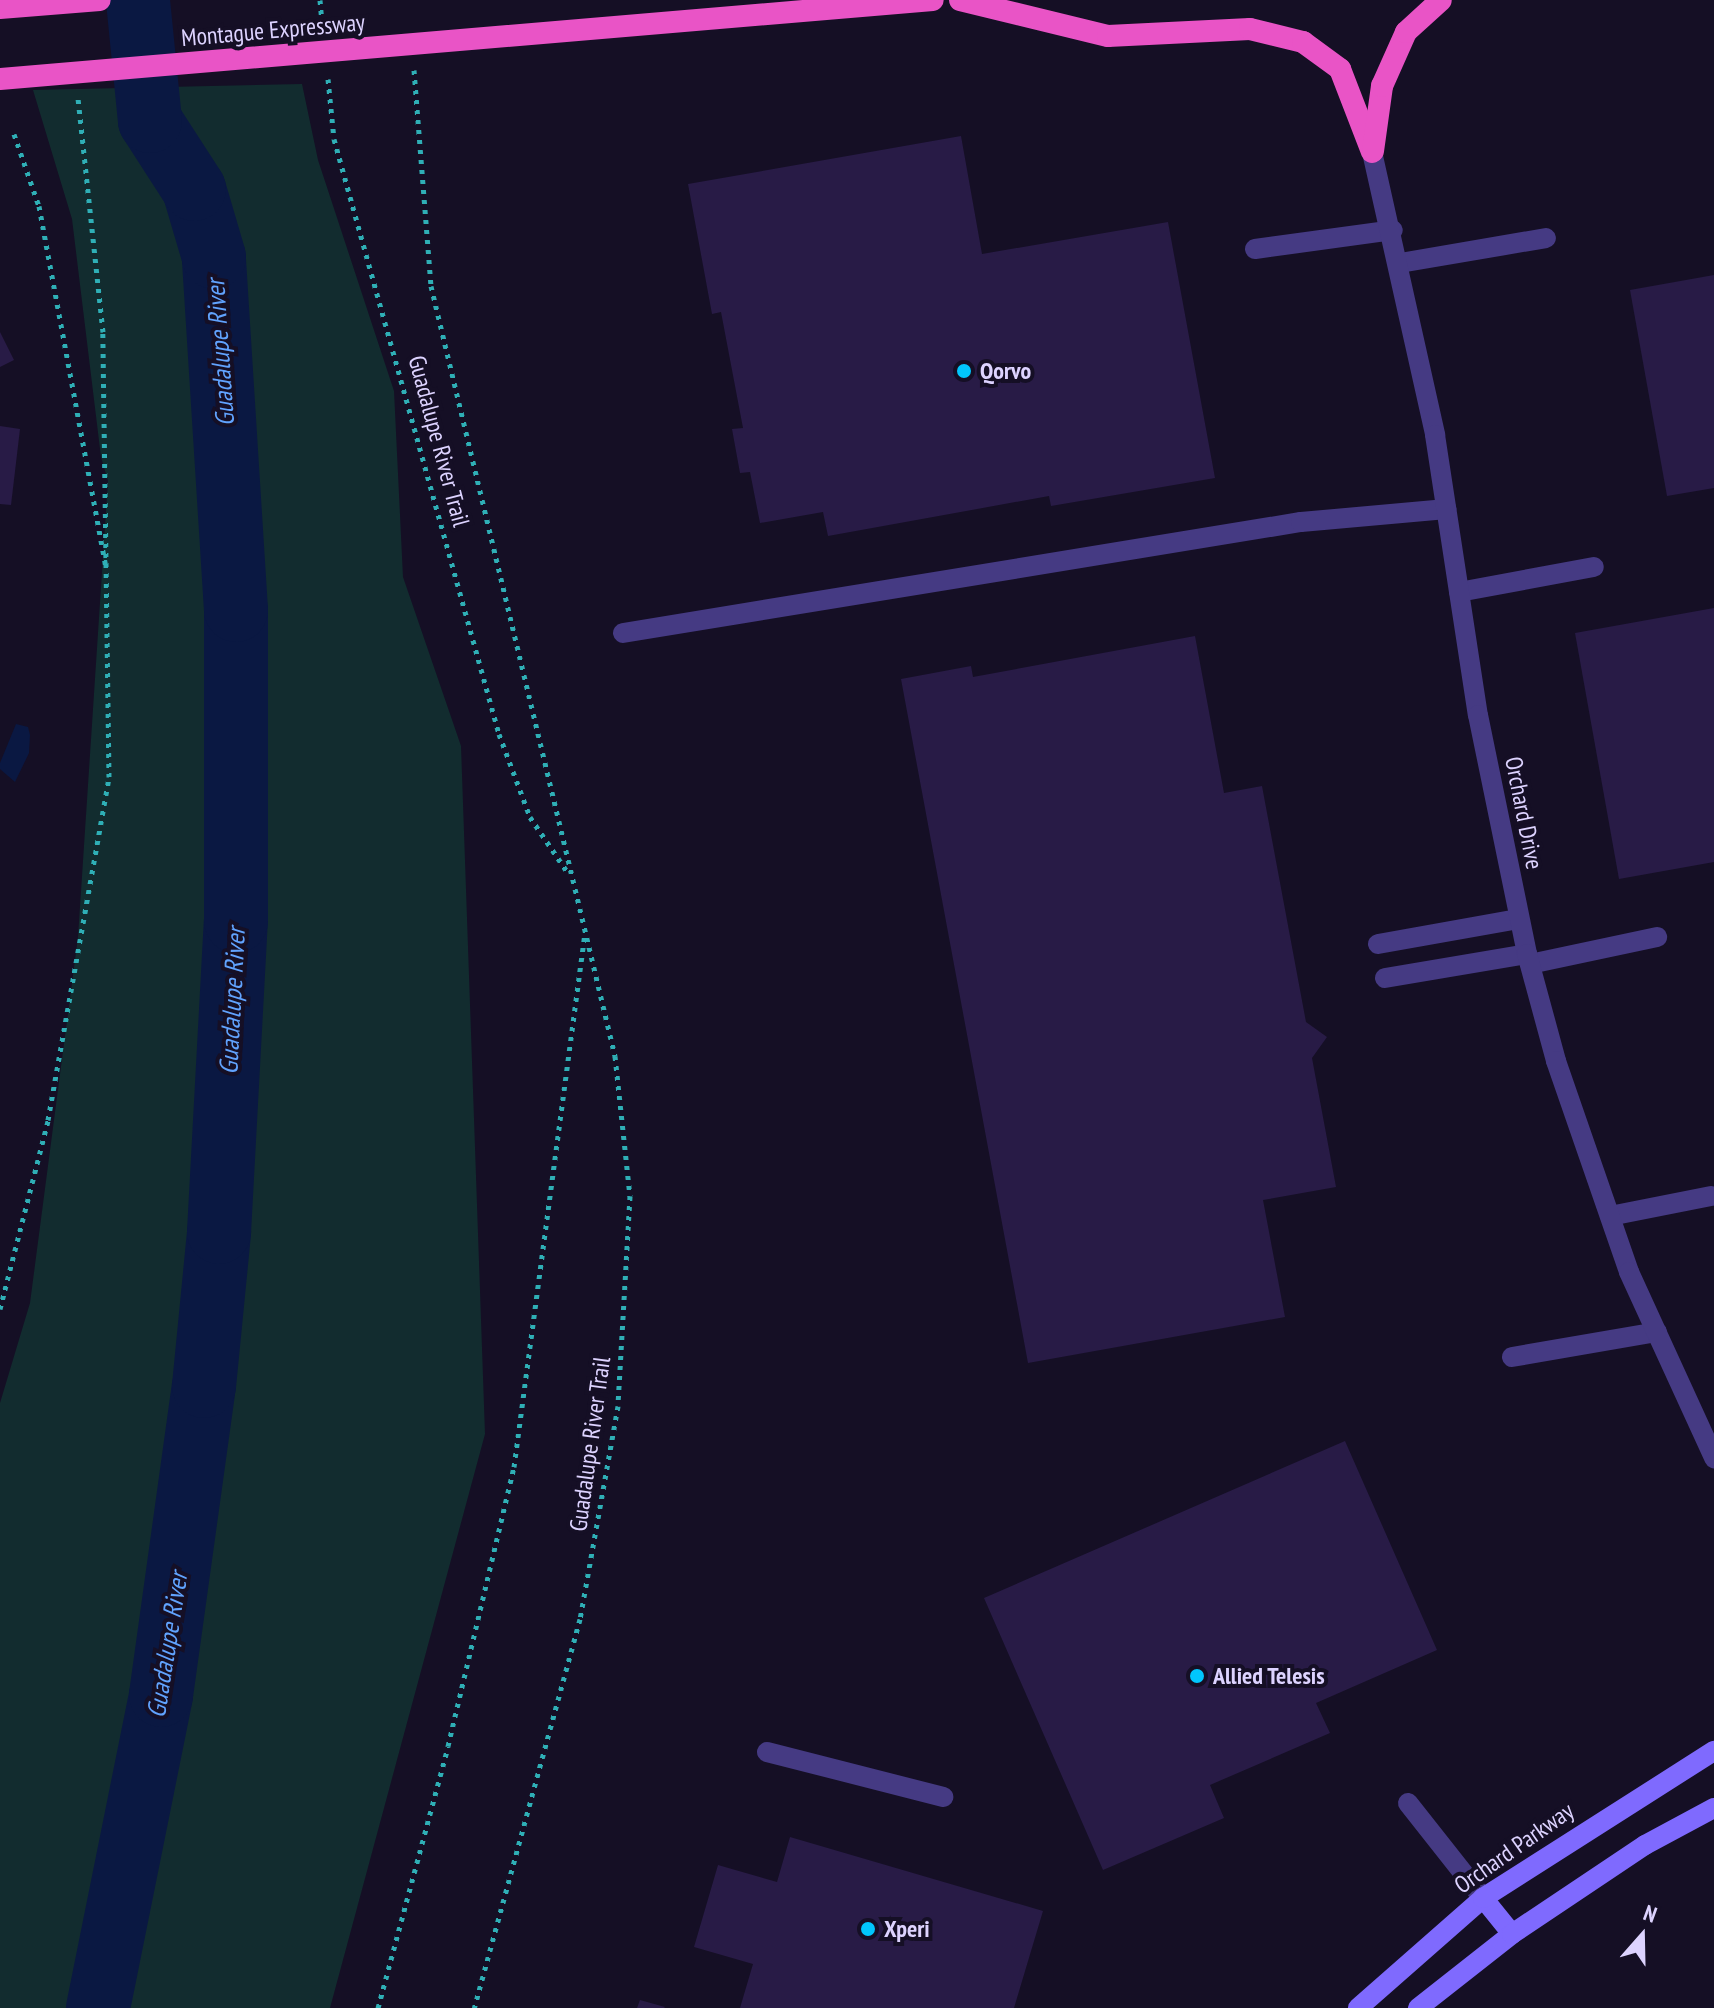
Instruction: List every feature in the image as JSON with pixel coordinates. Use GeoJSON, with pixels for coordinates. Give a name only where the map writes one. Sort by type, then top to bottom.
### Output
{"type":"FeatureCollection","features":[{"type":"Feature","properties":{"kind":"highway"},"geometry":{"type":"LineString","coordinates":[[0,8],[100,0]]}},
{"type":"Feature","properties":{"kind":"highway","name":"Montague Expressway"},"geometry":{"type":"LineString","coordinates":[[0,79],[933,0]]}},
{"type":"Feature","properties":{"kind":"highway"},"geometry":{"type":"LineString","coordinates":[[960,0],[1108,36],[1250,29],[1303,42],[1340,69],[1372,152]]}},
{"type":"Feature","properties":{"kind":"highway"},"geometry":{"type":"LineString","coordinates":[[1372,152],[1382,86],[1406,32],[1441,0]]}},
{"type":"Feature","properties":{"kind":"main road","name":"Orchard Parkway"},"geometry":{"type":"LineString","coordinates":[[1358,2008],[1483,1898],[1714,1751]]}},
{"type":"Feature","properties":{"kind":"main road"},"geometry":{"type":"LineString","coordinates":[[1418,2008],[1512,1934],[1645,1845],[1714,1808]]}},
{"type":"Feature","properties":{"kind":"main road"},"geometry":{"type":"LineString","coordinates":[[1483,1898],[1512,1934]]}},
{"type":"Feature","properties":{"kind":"street","name":"Orchard Drive"},"geometry":{"type":"LineString","coordinates":[[1372,152],[1400,263],[1519,919],[1529,959],[1556,1061],[1610,1216],[1657,1332],[1714,1458]]}},
{"type":"Feature","properties":{"kind":"street"},"geometry":{"type":"LineString","coordinates":[[1255,249],[1393,230]]}},
{"type":"Feature","properties":{"kind":"street"},"geometry":{"type":"LineString","coordinates":[[1400,263],[1546,238]]}},
{"type":"Feature","properties":{"kind":"street"},"geometry":{"type":"LineString","coordinates":[[623,633],[1301,522],[1446,509]]}},
{"type":"Feature","properties":{"kind":"street"},"geometry":{"type":"LineString","coordinates":[[1459,592],[1594,567]]}},
{"type":"Feature","properties":{"kind":"street"},"geometry":{"type":"LineString","coordinates":[[1378,944],[1519,919]]}},
{"type":"Feature","properties":{"kind":"street"},"geometry":{"type":"LineString","coordinates":[[1385,978],[1529,959],[1657,937]]}},
{"type":"Feature","properties":{"kind":"street"},"geometry":{"type":"LineString","coordinates":[[1610,1216],[1711,1196]]}},
{"type":"Feature","properties":{"kind":"street"},"geometry":{"type":"LineString","coordinates":[[1512,1357],[1657,1332]]}},
{"type":"Feature","properties":{"kind":"street"},"geometry":{"type":"LineString","coordinates":[[767,1752],[943,1797]]}},
{"type":"Feature","properties":{"kind":"street"},"geometry":{"type":"LineString","coordinates":[[1408,1803],[1483,1898]]}},
{"type":"Feature","properties":{"kind":"path"},"geometry":{"type":"LineString","coordinates":[[320,0],[323,31]]}},
{"type":"Feature","properties":{"kind":"path","name":"Guadalupe River Trail"},"geometry":{"type":"LineString","coordinates":[[412,45],[431,286],[615,1056],[630,1196],[618,1406],[580,1619],[474,2008]]}},
{"type":"Feature","properties":{"kind":"path","name":"Guadalupe River Trail"},"geometry":{"type":"LineString","coordinates":[[326,62],[334,139],[499,734],[530,817],[570,877]]}},
{"type":"Feature","properties":{"kind":"path"},"geometry":{"type":"LineString","coordinates":[[0,1309],[48,1120],[101,844],[109,777],[109,577],[103,332],[77,93]]}},
{"type":"Feature","properties":{"kind":"path"},"geometry":{"type":"LineString","coordinates":[[14,134],[39,206],[91,509],[109,577]]}},
{"type":"Feature","properties":{"kind":"path"},"geometry":{"type":"LineString","coordinates":[[378,2008],[448,1746],[514,1467],[586,928]]}},
{"type":"Feature","properties":{"kind":"green space"},"geometry":{"type":"Polygon","coordinates":[[[302,84],[318,160],[394,391],[403,577],[461,746],[485,1434],[330,2008],[0,2008],[0,1403],[30,1303],[78,937],[108,481],[101,457],[72,219],[33,90],[302,84]]]}},
{"type":"Feature","properties":{"kind":"water"},"geometry":{"type":"Polygon","coordinates":[[[16,724],[28,727],[30,735],[29,753],[15,782],[0,769],[0,763],[16,724]]]}},
{"type":"Feature","properties":{"kind":"building","name":"Qorvo"},"geometry":{"type":"Polygon","coordinates":[[[961,136],[982,254],[1168,222],[1215,478],[1051,506],[1049,496],[828,536],[823,512],[760,523],[750,472],[740,473],[732,429],[743,428],[721,312],[712,314],[688,184],[961,136]]]}},
{"type":"Feature","properties":{"kind":"building"},"geometry":{"type":"Polygon","coordinates":[[[1714,275],[1714,488],[1667,496],[1630,290],[1714,275]]]}},
{"type":"Feature","properties":{"kind":"building"},"geometry":{"type":"Polygon","coordinates":[[[0,332],[14,360],[0,367],[0,332]]]}},
{"type":"Feature","properties":{"kind":"building"},"geometry":{"type":"Polygon","coordinates":[[[0,426],[20,429],[11,505],[0,504],[0,426]]]}},
{"type":"Feature","properties":{"kind":"building"},"geometry":{"type":"Polygon","coordinates":[[[1714,608],[1714,862],[1619,879],[1575,633],[1714,608]]]}},
{"type":"Feature","properties":{"kind":"building"},"geometry":{"type":"Polygon","coordinates":[[[1195,636],[1224,793],[1262,786],[1306,1022],[1327,1037],[1312,1058],[1336,1187],[1263,1200],[1285,1317],[1028,1363],[901,679],[971,666],[973,677],[1195,636]]]}},
{"type":"Feature","properties":{"kind":"building","name":"Allied Telesis"},"geometry":{"type":"Polygon","coordinates":[[[1345,1441],[1437,1650],[1316,1703],[1330,1733],[1210,1785],[1224,1818],[1103,1870],[984,1598],[1345,1441]]]}},
{"type":"Feature","properties":{"kind":"building","name":"Xperi"},"geometry":{"type":"Polygon","coordinates":[[[790,1837],[1043,1911],[1014,2008],[740,2008],[753,1964],[694,1947],[718,1865],[777,1882],[790,1837]]]}},
{"type":"Feature","properties":{"kind":"building"},"geometry":{"type":"Polygon","coordinates":[[[640,2000],[665,2007],[637,2008],[640,2000]]]}},
{"type":"Feature","properties":{"kind":"waterway","name":"Guadalupe River"},"geometry":{"type":"LineString","coordinates":[[98,2008],[161,1695],[204,1386],[219,1232],[236,921],[236,610],[214,257],[194,189],[150,121],[138,0]]}},
{"type":"Feature","properties":{"kind":"place","name":"Qorvo"},"geometry":{"type":"Point","coordinates":[964,371]}},
{"type":"Feature","properties":{"kind":"place","name":"Allied Telesis"},"geometry":{"type":"Point","coordinates":[1197,1676]}},
{"type":"Feature","properties":{"kind":"place","name":"Xperi"},"geometry":{"type":"Point","coordinates":[868,1929]}}]}
